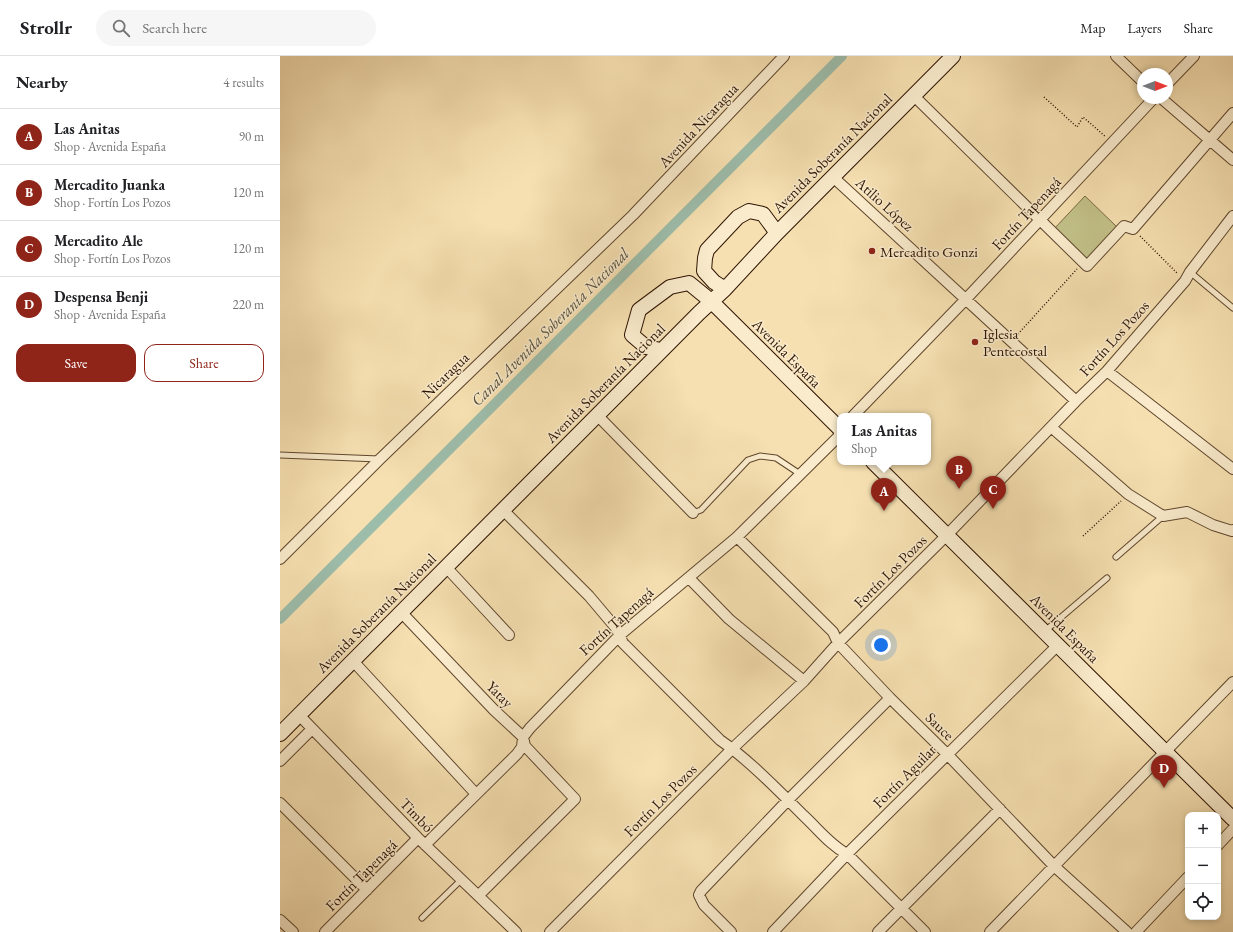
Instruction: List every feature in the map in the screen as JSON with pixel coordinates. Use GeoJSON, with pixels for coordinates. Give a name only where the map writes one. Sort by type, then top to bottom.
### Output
{"type":"FeatureCollection","features":[{"type":"Feature","properties":{"kind":"main road","name":"Avenida Soberanía Nacional"},"geometry":{"type":"LineString","coordinates":[[280,734],[661,350],[725,289],[777,233],[953,56]]}},
{"type":"Feature","properties":{"kind":"main road"},"geometry":{"type":"LineString","coordinates":[[725,289],[714,282],[704,271],[707,250],[738,217],[749,211],[763,214],[777,233]]}},
{"type":"Feature","properties":{"kind":"main road","name":"Avenida España"},"geometry":{"type":"LineString","coordinates":[[661,350],[646,347],[632,335],[639,310],[670,286],[689,283],[711,301],[837,426]]}},
{"type":"Feature","properties":{"kind":"main road","name":"Avenida España"},"geometry":{"type":"LineString","coordinates":[[876,465],[1233,819]]}},
{"type":"Feature","properties":{"kind":"street","name":"Avenida Nicaragua"},"geometry":{"type":"LineString","coordinates":[[633,215],[784,56]]}},
{"type":"Feature","properties":{"kind":"street"},"geometry":{"type":"LineString","coordinates":[[1116,56],[1137,76]]}},
{"type":"Feature","properties":{"kind":"street"},"geometry":{"type":"LineString","coordinates":[[1173,78],[1194,56]]}},
{"type":"Feature","properties":{"kind":"street"},"geometry":{"type":"LineString","coordinates":[[914,96],[1087,266],[1124,226],[1133,229],[1233,113]]}},
{"type":"Feature","properties":{"kind":"street","name":"Fortín Tapenagá"},"geometry":{"type":"LineString","coordinates":[[856,413],[966,299],[1148,104]]}},
{"type":"Feature","properties":{"kind":"street"},"geometry":{"type":"LineString","coordinates":[[1167,104],[1233,160]]}},
{"type":"Feature","properties":{"kind":"street","name":"Atilio López"},"geometry":{"type":"LineString","coordinates":[[833,177],[1076,401]]}},
{"type":"Feature","properties":{"kind":"street","name":"Nicaragua"},"geometry":{"type":"LineString","coordinates":[[280,559],[380,459],[633,215]]}},
{"type":"Feature","properties":{"kind":"street","name":"Fortín Los Pozos"},"geometry":{"type":"LineString","coordinates":[[550,932],[733,748],[804,681],[838,643],[947,535],[1076,401],[1107,371],[1188,277],[1233,216]]}},
{"type":"Feature","properties":{"kind":"street"},"geometry":{"type":"LineString","coordinates":[[1107,371],[1233,469]]}},
{"type":"Feature","properties":{"kind":"street"},"geometry":{"type":"LineString","coordinates":[[597,415],[693,513]]}},
{"type":"Feature","properties":{"kind":"street"},"geometry":{"type":"LineString","coordinates":[[1051,427],[1128,494],[1163,516],[1187,512],[1213,525],[1232,531],[1233,530]]}},
{"type":"Feature","properties":{"kind":"street","name":"Fortín Tapenagá"},"geometry":{"type":"LineString","coordinates":[[327,931],[367,890],[476,794],[518,754],[522,747],[523,737],[559,697],[620,635],[737,537],[837,438]]}},
{"type":"Feature","properties":{"kind":"street"},"geometry":{"type":"LineString","coordinates":[[503,510],[589,596],[616,628],[622,643],[720,740],[733,748],[836,848],[847,854],[925,932]]}},
{"type":"Feature","properties":{"kind":"street","name":"Sauce"},"geometry":{"type":"LineString","coordinates":[[737,537],[833,632],[838,643],[1054,866],[1127,932]]}},
{"type":"Feature","properties":{"kind":"street"},"geometry":{"type":"LineString","coordinates":[[446,567],[508,635]]}},
{"type":"Feature","properties":{"kind":"street"},"geometry":{"type":"LineString","coordinates":[[688,578],[729,619],[804,681]]}},
{"type":"Feature","properties":{"kind":"street","name":"Yatay"},"geometry":{"type":"LineString","coordinates":[[401,612],[494,710],[523,737],[526,746],[575,799],[479,896]]}},
{"type":"Feature","properties":{"kind":"street","name":"Fortín Aguilar"},"geometry":{"type":"LineString","coordinates":[[773,932],[847,854],[1058,645]]}},
{"type":"Feature","properties":{"kind":"street"},"geometry":{"type":"LineString","coordinates":[[353,661],[476,794]]}},
{"type":"Feature","properties":{"kind":"street"},"geometry":{"type":"LineString","coordinates":[[990,932],[1233,682]]}},
{"type":"Feature","properties":{"kind":"street"},"geometry":{"type":"LineString","coordinates":[[731,932],[704,905],[699,896],[701,891],[788,800],[890,698]]}},
{"type":"Feature","properties":{"kind":"street","name":"Timbó"},"geometry":{"type":"LineString","coordinates":[[299,715],[422,841],[516,932]]}},
{"type":"Feature","properties":{"kind":"street"},"geometry":{"type":"LineString","coordinates":[[280,761],[312,729]]}},
{"type":"Feature","properties":{"kind":"street"},"geometry":{"type":"LineString","coordinates":[[280,803],[367,890]]}},
{"type":"Feature","properties":{"kind":"street"},"geometry":{"type":"LineString","coordinates":[[878,932],[1000,810]]}},
{"type":"Feature","properties":{"kind":"street"},"geometry":{"type":"LineString","coordinates":[[1221,842],[1233,829]]}},
{"type":"Feature","properties":{"kind":"street"},"geometry":{"type":"LineString","coordinates":[[1136,932],[1185,880]]}},
{"type":"Feature","properties":{"kind":"street"},"geometry":{"type":"LineString","coordinates":[[280,920],[292,932]]}},
{"type":"Feature","properties":{"kind":"lane"},"geometry":{"type":"LineString","coordinates":[[1188,277],[1233,308]]}},
{"type":"Feature","properties":{"kind":"lane"},"geometry":{"type":"LineString","coordinates":[[280,455],[380,459]]}},
{"type":"Feature","properties":{"kind":"lane"},"geometry":{"type":"LineString","coordinates":[[693,513],[701,510],[748,460],[760,456],[776,458],[800,474]]}},
{"type":"Feature","properties":{"kind":"lane"},"geometry":{"type":"LineString","coordinates":[[1116,557],[1163,516]]}},
{"type":"Feature","properties":{"kind":"lane"},"geometry":{"type":"LineString","coordinates":[[1044,631],[1107,578]]}},
{"type":"Feature","properties":{"kind":"lane"},"geometry":{"type":"LineString","coordinates":[[422,918],[461,880]]}},
{"type":"Feature","properties":{"kind":"path"},"geometry":{"type":"LineString","coordinates":[[1044,97],[1077,127],[1083,117],[1112,142]]}},
{"type":"Feature","properties":{"kind":"path"},"geometry":{"type":"LineString","coordinates":[[1133,229],[1188,277]]}},
{"type":"Feature","properties":{"kind":"path"},"geometry":{"type":"LineString","coordinates":[[1011,341],[1083,263]]}},
{"type":"Feature","properties":{"kind":"path"},"geometry":{"type":"LineString","coordinates":[[1083,536],[1128,494]]}},
{"type":"Feature","properties":{"kind":"shaded area"},"geometry":{"type":"Polygon","coordinates":[[[1085,196],[1118,228],[1087,262],[1053,230],[1085,196]]]}},
{"type":"Feature","properties":{"kind":"waterway","name":"Canal Avenida Soberanía Nacional"},"geometry":{"type":"LineString","coordinates":[[280,619],[842,56]]}},
{"type":"Feature","properties":{"kind":"place","name":"Mercadito Gonzi"},"geometry":{"type":"Point","coordinates":[872,251]}},
{"type":"Feature","properties":{"kind":"place","name":"Iglesia Pentecostal"},"geometry":{"type":"Point","coordinates":[975,342]}},
{"type":"Feature","properties":{"kind":"place","name":"Mercadito Juanka"},"geometry":{"type":"Point","coordinates":[959,489]}},
{"type":"Feature","properties":{"kind":"place","name":"Mercadito Ale"},"geometry":{"type":"Point","coordinates":[993,509]}},
{"type":"Feature","properties":{"kind":"place","name":"Las Anitas"},"geometry":{"type":"Point","coordinates":[884,511]}},
{"type":"Feature","properties":{"kind":"place","name":"Despensa Benji"},"geometry":{"type":"Point","coordinates":[1164,788]}}]}
